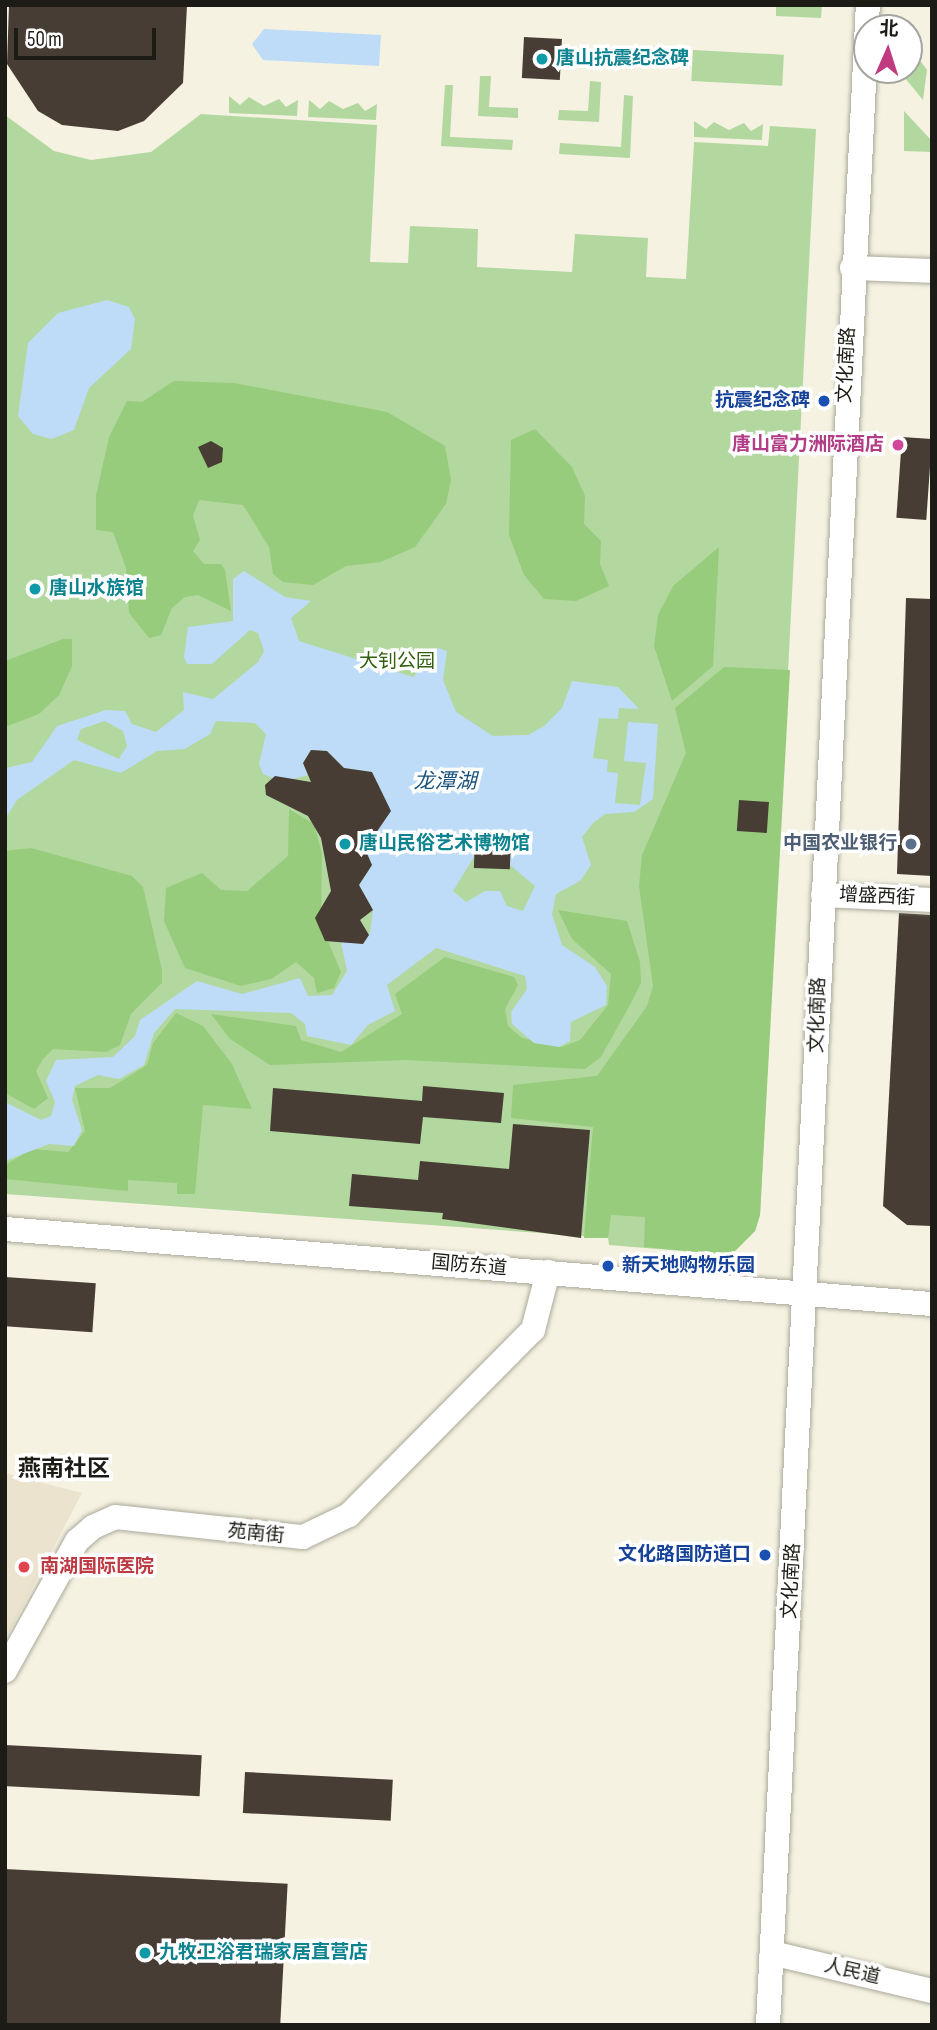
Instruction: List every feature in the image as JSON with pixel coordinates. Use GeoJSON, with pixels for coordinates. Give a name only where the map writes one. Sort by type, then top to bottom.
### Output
{"type":"FeatureCollection","features":[{"type":"Feature","properties":{"kind":"street","name":"文化南路"},"geometry":{"type":"LineString","coordinates":[[768,2025],[807,1294],[822,895],[852,268],[868,5]]}},
{"type":"Feature","properties":{"kind":"street"},"geometry":{"type":"LineString","coordinates":[[852,268],[932,271]]}},
{"type":"Feature","properties":{"kind":"street","name":"增盛西街"},"geometry":{"type":"LineString","coordinates":[[822,895],[932,900]]}},
{"type":"Feature","properties":{"kind":"street","name":"国防东道"},"geometry":{"type":"LineString","coordinates":[[5,1229],[932,1304]]}},
{"type":"Feature","properties":{"kind":"street","name":"苑南街"},"geometry":{"type":"LineString","coordinates":[[5,1671],[77,1541],[93,1527],[115,1517],[303,1537],[349,1515],[533,1330],[548,1272]]}},
{"type":"Feature","properties":{"kind":"street","name":"人民道"},"geometry":{"type":"LineString","coordinates":[[772,1954],[932,1991]]}},
{"type":"Feature","properties":{"kind":"shaded area","name":"南湖国际医院"},"geometry":{"type":"Polygon","coordinates":[[[5,1473],[82,1493],[5,1640],[5,1473]]]}},
{"type":"Feature","properties":{"kind":"green space"},"geometry":{"type":"Polygon","coordinates":[[[776,5],[822,5],[821,18],[776,16],[776,5]]]}},
{"type":"Feature","properties":{"kind":"green space"},"geometry":{"type":"Polygon","coordinates":[[[693,50],[784,55],[782,86],[691,81],[693,50]]]}},
{"type":"Feature","properties":{"kind":"green space"},"geometry":{"type":"Polygon","coordinates":[[[923,64],[927,70],[923,100],[910,84],[923,84],[923,64]]]}},
{"type":"Feature","properties":{"kind":"green space"},"geometry":{"type":"Polygon","coordinates":[[[480,76],[491,76],[489,107],[518,108],[518,118],[478,116],[480,76]]]}},
{"type":"Feature","properties":{"kind":"green space"},"geometry":{"type":"Polygon","coordinates":[[[590,81],[601,82],[599,122],[558,120],[559,110],[588,111],[590,81]]]}},
{"type":"Feature","properties":{"kind":"green space"},"geometry":{"type":"Polygon","coordinates":[[[445,85],[453,85],[450,137],[513,140],[512,150],[441,146],[445,85]]]}},
{"type":"Feature","properties":{"kind":"green space"},"geometry":{"type":"Polygon","coordinates":[[[624,95],[633,96],[630,158],[559,154],[560,143],[621,147],[624,95]]]}},
{"type":"Feature","properties":{"kind":"green space"},"geometry":{"type":"Polygon","coordinates":[[[229,96],[240,105],[249,97],[264,106],[279,99],[286,107],[298,100],[297,116],[229,113],[229,96]]]}},
{"type":"Feature","properties":{"kind":"green space"},"geometry":{"type":"Polygon","coordinates":[[[309,100],[320,109],[329,101],[343,109],[358,103],[365,111],[377,104],[376,120],[308,117],[309,100]]]}},
{"type":"Feature","properties":{"kind":"green space"},"geometry":{"type":"Polygon","coordinates":[[[904,111],[932,141],[932,152],[904,151],[904,111]]]}},
{"type":"Feature","properties":{"kind":"green space","name":"大钊公园"},"geometry":{"type":"Polygon","coordinates":[[[201,114],[377,125],[370,262],[408,263],[410,226],[478,229],[477,267],[572,272],[575,234],[648,238],[646,277],[686,279],[694,142],[768,146],[770,126],[816,129],[760,1215],[755,1231],[731,1255],[609,1245],[608,1238],[5,1194],[5,115],[54,151],[91,160],[151,152],[201,114]]]}},
{"type":"Feature","properties":{"kind":"green space"},"geometry":{"type":"Polygon","coordinates":[[[694,121],[706,129],[714,122],[729,130],[744,123],[751,131],[763,124],[762,140],[694,137],[694,121]]]}},
{"type":"Feature","properties":{"kind":"green space"},"geometry":{"type":"Polygon","coordinates":[[[174,381],[234,383],[387,412],[445,446],[451,480],[446,504],[415,547],[381,562],[346,566],[313,585],[283,582],[273,574],[269,547],[243,505],[199,500],[193,516],[200,540],[193,551],[204,564],[221,564],[225,570],[231,611],[198,595],[185,597],[172,608],[161,635],[149,638],[129,613],[126,568],[113,532],[96,530],[96,496],[109,437],[127,401],[142,402],[174,381]]]}},
{"type":"Feature","properties":{"kind":"green space"},"geometry":{"type":"Polygon","coordinates":[[[535,429],[572,467],[585,496],[584,524],[601,541],[600,564],[609,586],[576,601],[544,599],[524,575],[509,535],[511,440],[535,429]]]}},
{"type":"Feature","properties":{"kind":"green space"},"geometry":{"type":"Polygon","coordinates":[[[719,547],[713,666],[672,701],[654,646],[658,615],[673,586],[719,547]]]}},
{"type":"Feature","properties":{"kind":"green space"},"geometry":{"type":"Polygon","coordinates":[[[63,639],[72,639],[72,666],[59,695],[39,714],[5,727],[5,661],[63,639]]]}},
{"type":"Feature","properties":{"kind":"green space"},"geometry":{"type":"Polygon","coordinates":[[[724,667],[790,670],[760,1215],[755,1231],[731,1255],[644,1247],[645,1217],[611,1215],[608,1238],[584,1238],[593,1127],[511,1118],[513,1085],[597,1076],[647,1006],[653,986],[639,886],[642,855],[686,753],[675,708],[724,667]]]}},
{"type":"Feature","properties":{"kind":"green space"},"geometry":{"type":"Polygon","coordinates":[[[289,809],[314,824],[322,854],[321,925],[341,972],[334,988],[317,993],[314,978],[296,962],[271,979],[241,986],[185,968],[164,921],[166,888],[202,873],[221,890],[247,891],[288,856],[289,809]]]}},
{"type":"Feature","properties":{"kind":"green space"},"geometry":{"type":"Polygon","coordinates":[[[31,848],[132,876],[143,887],[162,970],[162,983],[131,1014],[120,1045],[106,1052],[53,1049],[43,1059],[36,1071],[48,1098],[34,1109],[5,1093],[5,851],[31,848]]]}},
{"type":"Feature","properties":{"kind":"green space"},"geometry":{"type":"Polygon","coordinates":[[[558,910],[627,921],[640,962],[641,983],[631,1003],[601,1057],[585,1069],[406,1060],[270,1065],[230,1039],[211,1014],[296,1026],[301,1040],[341,1052],[402,1014],[395,994],[445,957],[514,977],[518,985],[505,1009],[508,1026],[522,1038],[562,1047],[580,1040],[608,1005],[611,974],[572,939],[558,910]]]}},
{"type":"Feature","properties":{"kind":"green space"},"geometry":{"type":"Polygon","coordinates":[[[176,1013],[203,1026],[232,1064],[252,1109],[203,1105],[195,1194],[177,1194],[177,1183],[128,1180],[128,1191],[5,1179],[5,1165],[32,1149],[68,1152],[85,1131],[75,1088],[110,1088],[147,1065],[153,1043],[176,1013]]]}},
{"type":"Feature","properties":{"kind":"water"},"geometry":{"type":"Polygon","coordinates":[[[264,29],[381,35],[379,66],[263,60],[252,44],[264,29]]]}},
{"type":"Feature","properties":{"kind":"water"},"geometry":{"type":"Polygon","coordinates":[[[107,300],[129,307],[135,319],[131,349],[89,388],[74,430],[52,439],[33,434],[18,416],[28,343],[58,313],[107,300]]]}},
{"type":"Feature","properties":{"kind":"water","name":"龙潭湖"},"geometry":{"type":"Polygon","coordinates":[[[244,571],[285,597],[311,601],[291,618],[299,641],[413,677],[438,648],[447,651],[443,680],[456,712],[493,736],[528,735],[544,726],[562,708],[572,681],[618,687],[639,709],[619,708],[618,719],[599,718],[593,758],[608,760],[607,772],[618,773],[615,803],[640,805],[646,763],[624,761],[628,722],[658,724],[653,799],[634,812],[605,814],[593,823],[582,837],[591,865],[580,881],[556,894],[552,914],[562,945],[595,967],[607,986],[606,1005],[571,1022],[570,1041],[559,1047],[534,1043],[512,1024],[511,1012],[527,989],[525,976],[436,948],[387,985],[395,1011],[368,1025],[351,1045],[307,1036],[305,1024],[291,1013],[175,1009],[154,1033],[144,1065],[119,1079],[98,1075],[75,1086],[72,1100],[82,1130],[74,1146],[49,1144],[5,1161],[5,1102],[41,1120],[51,1116],[55,1102],[46,1081],[56,1060],[113,1057],[135,1036],[140,1020],[197,981],[242,994],[300,978],[308,996],[332,995],[347,971],[341,942],[363,943],[370,933],[373,910],[359,885],[372,865],[365,849],[372,772],[344,768],[327,751],[311,750],[303,763],[308,775],[282,782],[263,774],[259,764],[266,734],[255,723],[216,721],[210,734],[185,749],[157,751],[121,773],[74,760],[17,800],[5,819],[5,768],[32,762],[57,726],[106,710],[125,711],[132,724],[156,732],[184,710],[183,692],[213,699],[258,662],[264,651],[258,633],[250,630],[212,664],[187,664],[184,657],[188,627],[233,621],[233,579],[244,571]],[[105,721],[81,729],[77,740],[119,759],[127,746],[123,731],[105,721]],[[475,835],[474,857],[453,891],[466,902],[485,891],[500,891],[507,906],[523,911],[535,886],[510,865],[511,837],[475,835]]]}},
{"type":"Feature","properties":{"kind":"building"},"geometry":{"type":"Polygon","coordinates":[[[9,5],[187,5],[183,83],[144,121],[118,131],[62,125],[38,111],[7,64],[9,5]]]}},
{"type":"Feature","properties":{"kind":"building","name":"唐山抗震纪念碑"},"geometry":{"type":"Polygon","coordinates":[[[524,37],[562,39],[560,80],[522,78],[524,37]]]}},
{"type":"Feature","properties":{"kind":"building"},"geometry":{"type":"Polygon","coordinates":[[[902,437],[932,439],[926,520],[896,518],[902,437]]]}},
{"type":"Feature","properties":{"kind":"building"},"geometry":{"type":"Polygon","coordinates":[[[211,441],[223,448],[222,462],[208,468],[198,447],[211,441]]]}},
{"type":"Feature","properties":{"kind":"building"},"geometry":{"type":"Polygon","coordinates":[[[906,598],[932,599],[932,876],[897,874],[906,598]]]}},
{"type":"Feature","properties":{"kind":"building","name":"唐山民俗艺术博物馆"},"geometry":{"type":"Polygon","coordinates":[[[311,750],[327,751],[344,768],[372,772],[391,811],[365,849],[372,865],[359,885],[373,910],[360,920],[369,935],[363,944],[325,941],[315,918],[331,891],[321,838],[308,816],[266,795],[265,785],[275,776],[311,782],[303,763],[311,750]]]}},
{"type":"Feature","properties":{"kind":"building"},"geometry":{"type":"Polygon","coordinates":[[[739,800],[769,802],[767,833],[737,831],[739,800]]]}},
{"type":"Feature","properties":{"kind":"building"},"geometry":{"type":"Polygon","coordinates":[[[475,835],[511,836],[510,869],[474,868],[475,835]]]}},
{"type":"Feature","properties":{"kind":"building"},"geometry":{"type":"Polygon","coordinates":[[[899,913],[932,915],[932,1226],[907,1225],[883,1206],[899,913]]]}},
{"type":"Feature","properties":{"kind":"building"},"geometry":{"type":"Polygon","coordinates":[[[423,1086],[504,1093],[501,1123],[423,1117],[420,1144],[270,1131],[273,1088],[422,1101],[423,1086]]]}},
{"type":"Feature","properties":{"kind":"building"},"geometry":{"type":"Polygon","coordinates":[[[513,1124],[590,1130],[581,1238],[442,1219],[443,1213],[349,1206],[352,1174],[418,1180],[420,1161],[509,1169],[513,1124]]]}},
{"type":"Feature","properties":{"kind":"building"},"geometry":{"type":"Polygon","coordinates":[[[5,1277],[96,1283],[92,1332],[5,1326],[5,1277]]]}},
{"type":"Feature","properties":{"kind":"building"},"geometry":{"type":"Polygon","coordinates":[[[5,1745],[202,1755],[200,1796],[5,1786],[5,1745]]]}},
{"type":"Feature","properties":{"kind":"building"},"geometry":{"type":"Polygon","coordinates":[[[245,1772],[393,1780],[391,1821],[243,1813],[245,1772]]]}},
{"type":"Feature","properties":{"kind":"building","name":"九牧卫浴君瑞家居直营店"},"geometry":{"type":"Polygon","coordinates":[[[5,1869],[288,1884],[280,2025],[5,2025],[5,1869]]]}},
{"type":"Feature","properties":{"kind":"place","name":"唐山抗震纪念碑"},"geometry":{"type":"Point","coordinates":[542,59]}},
{"type":"Feature","properties":{"kind":"place","name":"抗震纪念碑"},"geometry":{"type":"Point","coordinates":[824,401]}},
{"type":"Feature","properties":{"kind":"place","name":"唐山富力洲际酒店"},"geometry":{"type":"Point","coordinates":[898,445]}},
{"type":"Feature","properties":{"kind":"place","name":"唐山水族馆"},"geometry":{"type":"Point","coordinates":[35,589]}},
{"type":"Feature","properties":{"kind":"place","name":"唐山民俗艺术博物馆"},"geometry":{"type":"Point","coordinates":[345,844]}},
{"type":"Feature","properties":{"kind":"place","name":"中国农业银行"},"geometry":{"type":"Point","coordinates":[911,844]}},
{"type":"Feature","properties":{"kind":"place","name":"新天地购物乐园"},"geometry":{"type":"Point","coordinates":[608,1266]}},
{"type":"Feature","properties":{"kind":"place","name":"文化路国防道口"},"geometry":{"type":"Point","coordinates":[765,1555]}},
{"type":"Feature","properties":{"kind":"place","name":"南湖国际医院"},"geometry":{"type":"Point","coordinates":[24,1567]}},
{"type":"Feature","properties":{"kind":"place","name":"九牧卫浴君瑞家居直营店"},"geometry":{"type":"Point","coordinates":[145,1953]}},
{"type":"Feature","properties":{"kind":"district","name":"燕南社区"},"geometry":{"type":"Point","coordinates":[64,1469]}}]}
